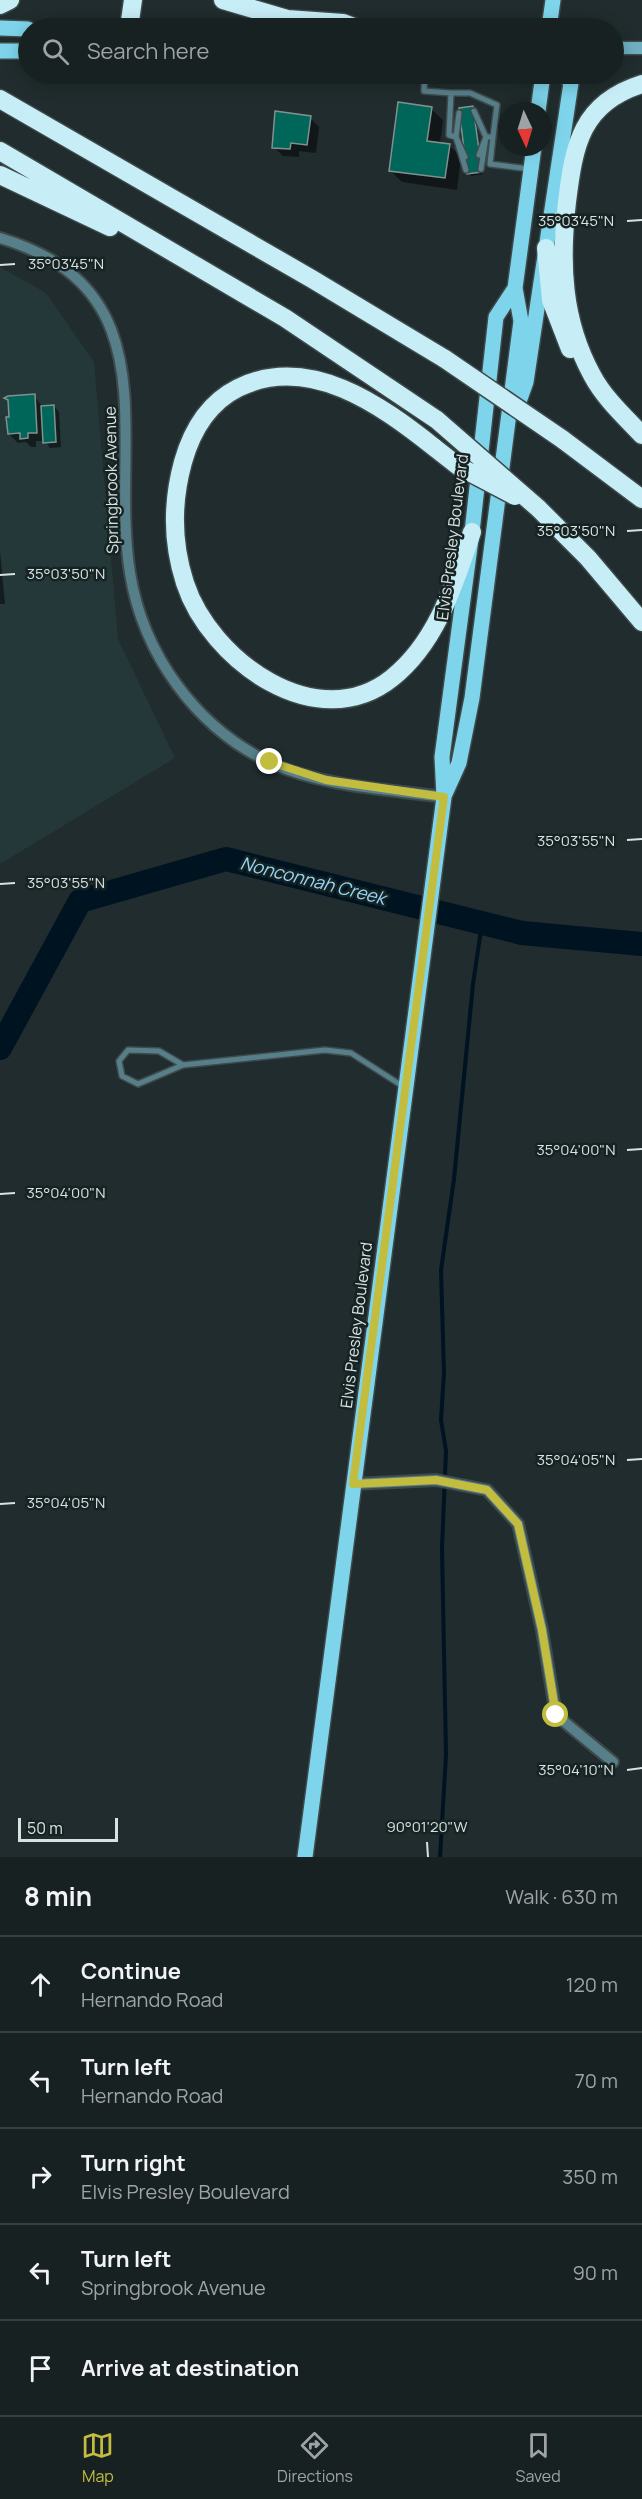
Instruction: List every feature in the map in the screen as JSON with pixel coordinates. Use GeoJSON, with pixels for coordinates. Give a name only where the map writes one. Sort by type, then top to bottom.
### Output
{"type":"FeatureCollection","features":[{"type":"Feature","properties":{"kind":"highway"},"geometry":{"type":"LineString","coordinates":[[0,5],[10,0]]}},
{"type":"Feature","properties":{"kind":"highway"},"geometry":{"type":"LineString","coordinates":[[130,18],[133,0]]}},
{"type":"Feature","properties":{"kind":"highway"},"geometry":{"type":"LineString","coordinates":[[224,0],[284,18]]}},
{"type":"Feature","properties":{"kind":"highway"},"geometry":{"type":"LineString","coordinates":[[592,375],[569,315],[562,277],[562,240],[573,152],[583,129],[598,108],[618,93],[642,84]]}},
{"type":"Feature","properties":{"kind":"highway"},"geometry":{"type":"LineString","coordinates":[[0,99],[312,279],[445,359],[562,439],[642,499]]}},
{"type":"Feature","properties":{"kind":"highway"},"geometry":{"type":"LineString","coordinates":[[0,151],[305,331],[437,420],[553,522],[588,558],[642,622]]}},
{"type":"Feature","properties":{"kind":"highway"},"geometry":{"type":"LineString","coordinates":[[0,175],[214,276]]}},
{"type":"Feature","properties":{"kind":"highway"},"geometry":{"type":"LineString","coordinates":[[546,248],[548,288],[559,325],[573,354],[642,435]]}},
{"type":"Feature","properties":{"kind":"highway"},"geometry":{"type":"LineString","coordinates":[[472,532],[441,615],[418,651],[390,679],[371,690],[342,699],[324,700],[301,696],[268,681],[228,650],[212,630],[186,585],[175,533],[174,508],[178,481],[194,431],[205,414],[220,398],[236,389],[272,377],[294,377],[322,381],[353,392],[385,410],[458,466],[538,508]]}},
{"type":"Feature","properties":{"kind":"main road"},"geometry":{"type":"LineString","coordinates":[[550,18],[553,0]]}},
{"type":"Feature","properties":{"kind":"main road"},"geometry":{"type":"LineString","coordinates":[[0,28],[18,29]]}},
{"type":"Feature","properties":{"kind":"main road"},"geometry":{"type":"LineString","coordinates":[[624,48],[642,48]]}},
{"type":"Feature","properties":{"kind":"main road"},"geometry":{"type":"LineString","coordinates":[[0,51],[18,51]]}},
{"type":"Feature","properties":{"kind":"main road"},"geometry":{"type":"LineString","coordinates":[[539,102],[542,84]]}},
{"type":"Feature","properties":{"kind":"main road"},"geometry":{"type":"LineString","coordinates":[[507,438],[526,382],[571,84]]}},
{"type":"Feature","properties":{"kind":"main road","name":"Elvis Presley Boulevard"},"geometry":{"type":"LineString","coordinates":[[444,797],[459,763],[472,698],[521,321],[515,288],[533,156]]}},
{"type":"Feature","properties":{"kind":"main road","name":"Elvis Presley Boulevard"},"geometry":{"type":"LineString","coordinates":[[305,1857],[444,797],[442,757],[472,532],[496,317],[515,288]]}},
{"type":"Feature","properties":{"kind":"street","name":"Springbrook Avenue"},"geometry":{"type":"LineString","coordinates":[[0,238],[43,255],[71,274],[93,296],[113,331],[120,360],[124,394],[127,541],[132,586],[150,641],[180,690],[223,733],[252,753],[287,770],[326,780],[444,797]]}},
{"type":"Feature","properties":{"kind":"street"},"geometry":{"type":"LineString","coordinates":[[353,1484],[436,1480],[487,1490],[518,1524],[542,1630],[556,1715],[613,1762]]}},
{"type":"Feature","properties":{"kind":"lane"},"geometry":{"type":"LineString","coordinates":[[424,84],[424,91],[470,93],[497,105],[481,169]]}},
{"type":"Feature","properties":{"kind":"lane"},"geometry":{"type":"LineString","coordinates":[[451,93],[449,135],[463,141]]}},
{"type":"Feature","properties":{"kind":"lane"},"geometry":{"type":"LineString","coordinates":[[474,111],[489,137],[490,164],[531,169]]}},
{"type":"Feature","properties":{"kind":"lane"},"geometry":{"type":"LineString","coordinates":[[459,113],[456,137],[466,170]]}},
{"type":"Feature","properties":{"kind":"lane"},"geometry":{"type":"LineString","coordinates":[[475,123],[489,137]]}},
{"type":"Feature","properties":{"kind":"lane"},"geometry":{"type":"LineString","coordinates":[[461,125],[456,137],[465,157]]}},
{"type":"Feature","properties":{"kind":"lane"},"geometry":{"type":"LineString","coordinates":[[477,139],[489,137]]}},
{"type":"Feature","properties":{"kind":"lane"},"geometry":{"type":"LineString","coordinates":[[479,155],[489,137]]}},
{"type":"Feature","properties":{"kind":"lane"},"geometry":{"type":"LineString","coordinates":[[183,1065],[159,1051],[128,1050],[119,1061],[122,1076],[138,1084],[183,1065],[325,1050],[351,1053],[405,1088]]}},
{"type":"Feature","properties":{"kind":"shaded area"},"geometry":{"type":"Polygon","coordinates":[[[0,267],[46,293],[94,362],[118,639],[175,758],[0,864],[0,267]]]}},
{"type":"Feature","properties":{"kind":"building"},"geometry":{"type":"Polygon","coordinates":[[[398,102],[432,107],[427,141],[450,144],[445,178],[389,171],[398,102]]]}},
{"type":"Feature","properties":{"kind":"building"},"geometry":{"type":"Polygon","coordinates":[[[473,106],[482,172],[467,174],[459,108],[473,106]]]}},
{"type":"Feature","properties":{"kind":"building"},"geometry":{"type":"Polygon","coordinates":[[[275,111],[311,116],[307,145],[291,143],[290,149],[272,148],[275,111]]]}},
{"type":"Feature","properties":{"kind":"building"},"geometry":{"type":"Polygon","coordinates":[[[35,394],[37,433],[28,433],[28,438],[20,439],[20,433],[8,434],[6,417],[9,417],[8,400],[4,398],[35,394]]]}},
{"type":"Feature","properties":{"kind":"building"},"geometry":{"type":"Polygon","coordinates":[[[54,405],[56,442],[43,443],[41,406],[54,405]]]}},
{"type":"Feature","properties":{"kind":"waterway","name":"Nonconnah Creek"},"geometry":{"type":"LineString","coordinates":[[0,1048],[80,901],[226,859],[522,933],[642,944]]}},
{"type":"Feature","properties":{"kind":"waterway"},"geometry":{"type":"LineString","coordinates":[[440,1857],[446,1755],[442,1548],[446,1451],[441,1420],[444,1373],[441,1270],[454,1179],[473,984],[482,923]]}},
{"type":"Feature","properties":{"kind":"route"},"geometry":{"type":"LineString","coordinates":[[270,762],[287,770],[326,780],[444,797],[353,1484],[436,1480],[487,1490],[518,1524],[542,1630],[556,1715]]}}]}
